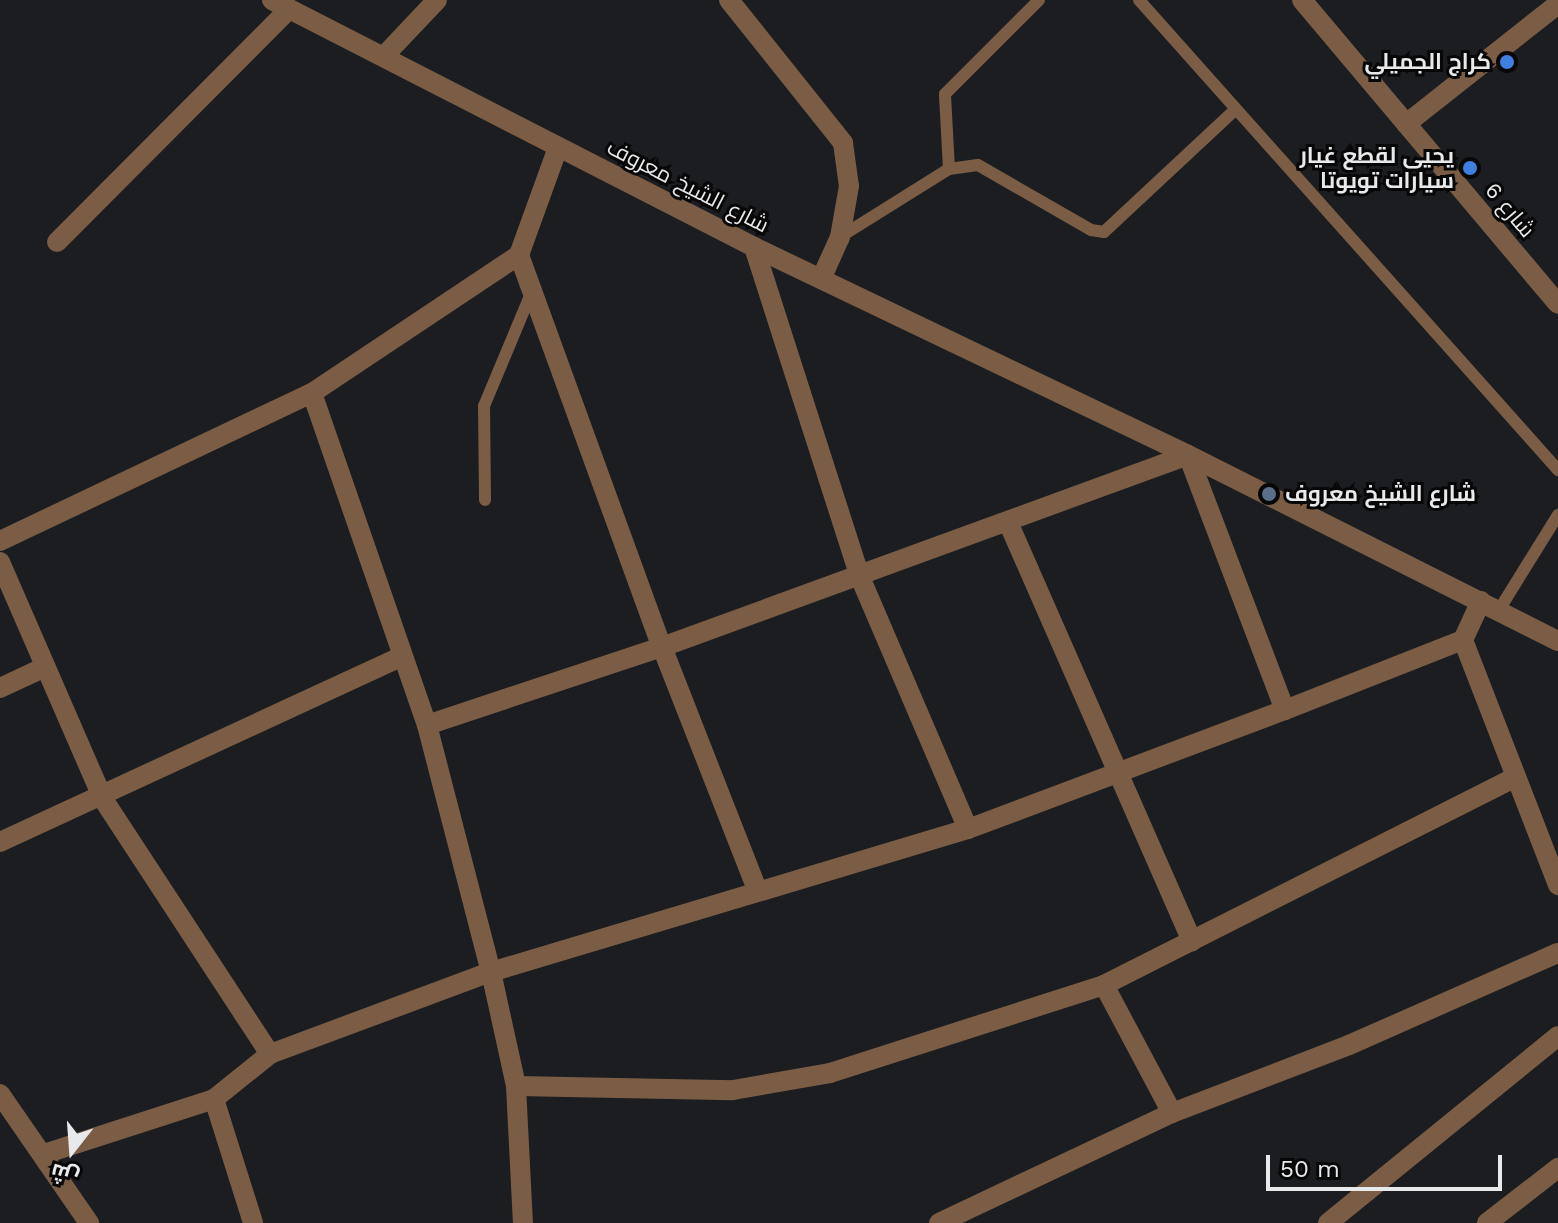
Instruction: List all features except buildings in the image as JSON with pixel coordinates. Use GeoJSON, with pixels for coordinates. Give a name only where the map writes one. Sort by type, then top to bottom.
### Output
{"type":"FeatureCollection","features":[{"type":"Feature","properties":{"kind":"street"},"geometry":{"type":"LineString","coordinates":[[384,56],[437,0]]}},
{"type":"Feature","properties":{"kind":"street"},"geometry":{"type":"LineString","coordinates":[[729,0],[843,143],[849,186],[840,237],[821,279]]}},
{"type":"Feature","properties":{"kind":"street","name":"شارع 6"},"geometry":{"type":"LineString","coordinates":[[1302,0],[1558,304]]}},
{"type":"Feature","properties":{"kind":"street"},"geometry":{"type":"LineString","coordinates":[[1406,124],[1558,4]]}},
{"type":"Feature","properties":{"kind":"street"},"geometry":{"type":"LineString","coordinates":[[57,242],[281,5]]}},
{"type":"Feature","properties":{"kind":"street","name":"شارع الشيخ معروف"},"geometry":{"type":"LineString","coordinates":[[281,5],[754,247],[1188,455],[1558,641]]}},
{"type":"Feature","properties":{"kind":"street"},"geometry":{"type":"LineString","coordinates":[[0,541],[312,393],[519,255],[558,147]]}},
{"type":"Feature","properties":{"kind":"street"},"geometry":{"type":"LineString","coordinates":[[754,247],[860,577],[968,829]]}},
{"type":"Feature","properties":{"kind":"street"},"geometry":{"type":"LineString","coordinates":[[519,255],[662,647],[757,890]]}},
{"type":"Feature","properties":{"kind":"street"},"geometry":{"type":"LineString","coordinates":[[312,393],[427,725],[491,972],[516,1086],[523,1223]]}},
{"type":"Feature","properties":{"kind":"street"},"geometry":{"type":"LineString","coordinates":[[427,725],[860,577],[1188,455],[1285,710]]}},
{"type":"Feature","properties":{"kind":"street"},"geometry":{"type":"LineString","coordinates":[[1008,522],[1115,773],[1192,941]]}},
{"type":"Feature","properties":{"kind":"street"},"geometry":{"type":"LineString","coordinates":[[0,562],[103,799],[270,1054]]}},
{"type":"Feature","properties":{"kind":"street"},"geometry":{"type":"LineString","coordinates":[[44,1154],[214,1099],[270,1054],[491,972],[968,829],[1285,710],[1463,640],[1490,606]]}},
{"type":"Feature","properties":{"kind":"street"},"geometry":{"type":"LineString","coordinates":[[1463,640],[1513,778],[1558,885]]}},
{"type":"Feature","properties":{"kind":"street"},"geometry":{"type":"LineString","coordinates":[[0,842],[103,799],[401,657]]}},
{"type":"Feature","properties":{"kind":"street"},"geometry":{"type":"LineString","coordinates":[[0,688],[45,667]]}},
{"type":"Feature","properties":{"kind":"street"},"geometry":{"type":"LineString","coordinates":[[516,1086],[733,1090],[782,1085],[1104,985],[1513,778]]}},
{"type":"Feature","properties":{"kind":"street"},"geometry":{"type":"LineString","coordinates":[[939,1223],[1172,1113],[1349,1045],[1558,953]]}},
{"type":"Feature","properties":{"kind":"street"},"geometry":{"type":"LineString","coordinates":[[1104,985],[1172,1113]]}},
{"type":"Feature","properties":{"kind":"street"},"geometry":{"type":"LineString","coordinates":[[1328,1223],[1558,1036]]}},
{"type":"Feature","properties":{"kind":"street"},"geometry":{"type":"LineString","coordinates":[[214,1099],[253,1223]]}},
{"type":"Feature","properties":{"kind":"street"},"geometry":{"type":"LineString","coordinates":[[2,1102],[44,1154],[89,1223]]}},
{"type":"Feature","properties":{"kind":"street"},"geometry":{"type":"LineString","coordinates":[[1487,1223],[1558,1168]]}},
{"type":"Feature","properties":{"kind":"lane"},"geometry":{"type":"LineString","coordinates":[[949,169],[945,94],[1039,0]]}},
{"type":"Feature","properties":{"kind":"lane"},"geometry":{"type":"LineString","coordinates":[[1139,0],[1558,470]]}},
{"type":"Feature","properties":{"kind":"lane"},"geometry":{"type":"LineString","coordinates":[[840,237],[949,169],[978,165],[1091,230],[1104,232],[1236,109]]}},
{"type":"Feature","properties":{"kind":"lane"},"geometry":{"type":"LineString","coordinates":[[485,500],[484,406],[532,291]]}},
{"type":"Feature","properties":{"kind":"lane"},"geometry":{"type":"LineString","coordinates":[[1490,606],[1558,515]]}},
{"type":"Feature","properties":{"kind":"place","name":"كراج الجميلي"},"geometry":{"type":"Point","coordinates":[1507,62]}},
{"type":"Feature","properties":{"kind":"place","name":"يحيى لقطع غيار سيارات تويوتا"},"geometry":{"type":"Point","coordinates":[1470,168]}},
{"type":"Feature","properties":{"kind":"place","name":"شارع الشيخ معروف"},"geometry":{"type":"Point","coordinates":[1269,494]}}]}
